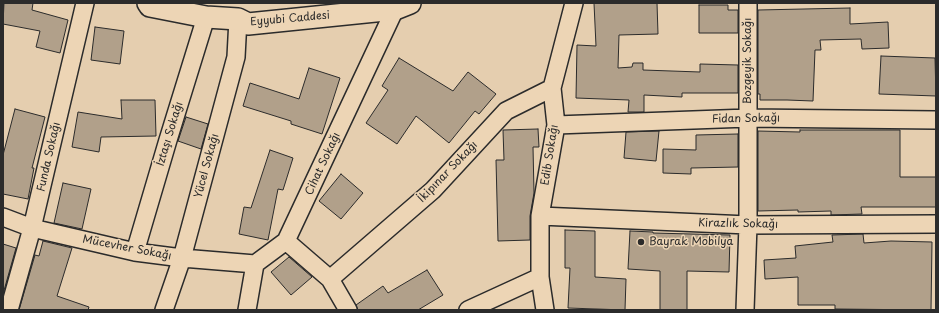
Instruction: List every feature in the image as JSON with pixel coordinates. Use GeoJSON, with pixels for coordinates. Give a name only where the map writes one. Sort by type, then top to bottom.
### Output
{"type":"FeatureCollection","features":[{"type":"Feature","properties":{"kind":"street","name":"Funda Sokağı"},"geometry":{"type":"LineString","coordinates":[[9,310],[32,228],[85,3]]}},
{"type":"Feature","properties":{"kind":"street","name":"Eyyubi Caddesi"},"geometry":{"type":"LineString","coordinates":[[148,3],[150,6],[206,17],[238,20],[248,24],[334,9],[403,6]]}},
{"type":"Feature","properties":{"kind":"street","name":"Edib Sokağı"},"geometry":{"type":"LineString","coordinates":[[545,310],[540,277],[540,216],[556,125],[552,88],[574,3]]}},
{"type":"Feature","properties":{"kind":"street","name":"Bozgeyik Sokağı"},"geometry":{"type":"LineString","coordinates":[[745,310],[748,225],[748,3]]}},
{"type":"Feature","properties":{"kind":"street","name":"Cihat Sokağı"},"geometry":{"type":"LineString","coordinates":[[255,264],[286,241],[403,6]]}},
{"type":"Feature","properties":{"kind":"street","name":"İztaşı Sokağı"},"geometry":{"type":"LineString","coordinates":[[135,252],[206,17]]}},
{"type":"Feature","properties":{"kind":"street","name":"Yücel Sokağı"},"geometry":{"type":"LineString","coordinates":[[164,310],[182,258],[236,57],[238,20]]}},
{"type":"Feature","properties":{"kind":"street","name":"İkipınar Sokağı"},"geometry":{"type":"LineString","coordinates":[[330,279],[433,190],[506,111],[552,88]]}},
{"type":"Feature","properties":{"kind":"street","name":"Fidan Sokağı"},"geometry":{"type":"LineString","coordinates":[[556,125],[748,118],[936,120]]}},
{"type":"Feature","properties":{"kind":"street","name":"Kirazlık Sokağı"},"geometry":{"type":"LineString","coordinates":[[540,216],[748,225],[936,224]]}},
{"type":"Feature","properties":{"kind":"street","name":"Mücevher Sokağı"},"geometry":{"type":"LineString","coordinates":[[3,217],[32,228],[135,252],[182,258],[255,264]]}},
{"type":"Feature","properties":{"kind":"street"},"geometry":{"type":"LineString","coordinates":[[286,241],[330,279],[348,310]]}},
{"type":"Feature","properties":{"kind":"street"},"geometry":{"type":"LineString","coordinates":[[247,310],[255,264]]}},
{"type":"Feature","properties":{"kind":"street"},"geometry":{"type":"LineString","coordinates":[[468,310],[540,277]]}},
{"type":"Feature","properties":{"kind":"building"},"geometry":{"type":"Polygon","coordinates":[[[4,3],[33,3],[32,10],[68,20],[60,53],[36,47],[40,31],[3,24],[4,3]]]}},
{"type":"Feature","properties":{"kind":"building"},"geometry":{"type":"Polygon","coordinates":[[[594,3],[657,3],[658,34],[619,35],[618,68],[632,67],[633,63],[643,63],[643,70],[700,72],[700,64],[738,65],[738,93],[682,93],[682,97],[644,95],[644,112],[628,112],[629,100],[576,98],[577,45],[596,46],[594,3]]]}},
{"type":"Feature","properties":{"kind":"building"},"geometry":{"type":"Polygon","coordinates":[[[699,5],[728,5],[728,10],[738,10],[738,33],[699,33],[699,5]]]}},
{"type":"Feature","properties":{"kind":"building"},"geometry":{"type":"Polygon","coordinates":[[[850,8],[850,24],[888,22],[889,48],[862,49],[861,39],[820,40],[821,50],[815,50],[813,101],[760,100],[760,94],[758,94],[758,10],[850,8]]]}},
{"type":"Feature","properties":{"kind":"building"},"geometry":{"type":"Polygon","coordinates":[[[95,27],[124,31],[120,64],[91,60],[95,27]]]}},
{"type":"Feature","properties":{"kind":"building"},"geometry":{"type":"Polygon","coordinates":[[[881,56],[935,58],[936,96],[879,94],[881,56]]]}},
{"type":"Feature","properties":{"kind":"building"},"geometry":{"type":"Polygon","coordinates":[[[399,58],[453,91],[468,72],[496,94],[479,114],[475,111],[449,143],[416,116],[397,144],[366,123],[388,90],[382,86],[399,58]]]}},
{"type":"Feature","properties":{"kind":"building"},"geometry":{"type":"Polygon","coordinates":[[[309,68],[340,78],[322,134],[291,124],[291,121],[243,106],[250,83],[299,99],[309,68]]]}},
{"type":"Feature","properties":{"kind":"building"},"geometry":{"type":"Polygon","coordinates":[[[121,100],[155,100],[156,136],[101,137],[99,152],[72,147],[78,112],[122,119],[121,100]]]}},
{"type":"Feature","properties":{"kind":"building"},"geometry":{"type":"Polygon","coordinates":[[[15,109],[45,117],[32,168],[34,168],[28,199],[3,194],[3,155],[15,109]]]}},
{"type":"Feature","properties":{"kind":"building"},"geometry":{"type":"Polygon","coordinates":[[[186,117],[208,124],[201,149],[178,141],[186,117]]]}},
{"type":"Feature","properties":{"kind":"building"},"geometry":{"type":"Polygon","coordinates":[[[538,129],[539,147],[533,147],[534,193],[530,216],[530,240],[498,241],[496,160],[504,160],[503,130],[538,129]]]}},
{"type":"Feature","properties":{"kind":"building"},"geometry":{"type":"Polygon","coordinates":[[[800,130],[900,130],[900,177],[936,177],[936,207],[861,207],[862,214],[831,215],[831,211],[758,211],[758,131],[800,132],[800,130]]]}},
{"type":"Feature","properties":{"kind":"building"},"geometry":{"type":"Polygon","coordinates":[[[659,131],[656,161],[624,158],[626,132],[659,131]]]}},
{"type":"Feature","properties":{"kind":"building"},"geometry":{"type":"Polygon","coordinates":[[[738,134],[738,167],[691,168],[691,174],[663,173],[663,149],[696,150],[696,135],[738,134]]]}},
{"type":"Feature","properties":{"kind":"building"},"geometry":{"type":"Polygon","coordinates":[[[270,150],[293,158],[283,190],[278,189],[268,240],[239,234],[244,207],[251,208],[270,150]]]}},
{"type":"Feature","properties":{"kind":"building"},"geometry":{"type":"Polygon","coordinates":[[[341,174],[363,193],[341,219],[319,201],[341,174]]]}},
{"type":"Feature","properties":{"kind":"building"},"geometry":{"type":"Polygon","coordinates":[[[63,183],[91,189],[82,229],[54,223],[63,183]]]}},
{"type":"Feature","properties":{"kind":"building"},"geometry":{"type":"Polygon","coordinates":[[[565,230],[595,231],[595,277],[626,279],[625,310],[568,308],[570,268],[565,268],[565,230]]]}},
{"type":"Feature","properties":{"kind":"building"},"geometry":{"type":"Polygon","coordinates":[[[630,231],[730,235],[729,272],[687,271],[687,310],[660,310],[660,271],[628,269],[630,231]]]}},
{"type":"Feature","properties":{"kind":"building"},"geometry":{"type":"Polygon","coordinates":[[[863,234],[864,243],[891,241],[932,242],[931,310],[835,309],[835,305],[798,305],[798,277],[765,279],[764,260],[796,258],[795,246],[833,242],[832,235],[863,234]]]}},
{"type":"Feature","properties":{"kind":"building"},"geometry":{"type":"Polygon","coordinates":[[[43,241],[72,248],[57,296],[89,307],[88,310],[19,310],[35,255],[39,256],[43,241]]]}},
{"type":"Feature","properties":{"kind":"building"},"geometry":{"type":"Polygon","coordinates":[[[3,244],[16,248],[3,294],[3,244]]]}},
{"type":"Feature","properties":{"kind":"building"},"geometry":{"type":"Polygon","coordinates":[[[289,257],[312,277],[291,295],[271,272],[289,257]]]}},
{"type":"Feature","properties":{"kind":"building"},"geometry":{"type":"Polygon","coordinates":[[[427,270],[443,295],[418,310],[358,310],[356,305],[383,286],[388,293],[427,270]]]}},
{"type":"Feature","properties":{"kind":"place","name":"Bayrak Mobilya"},"geometry":{"type":"Point","coordinates":[641,242]}}]}
